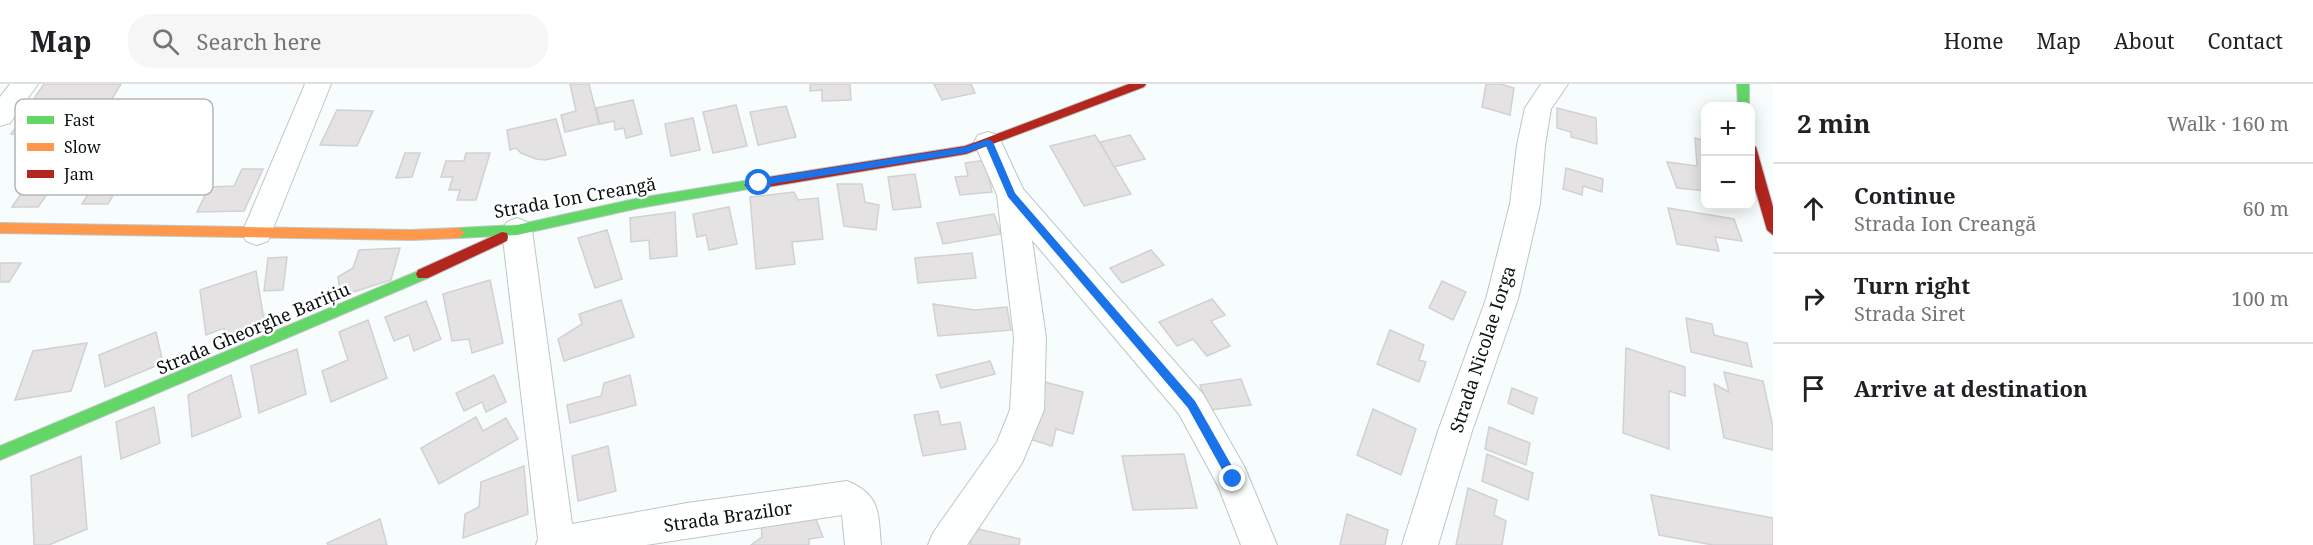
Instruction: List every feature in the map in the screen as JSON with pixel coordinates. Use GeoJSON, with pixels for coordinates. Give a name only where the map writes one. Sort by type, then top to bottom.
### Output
{"type":"FeatureCollection","features":[{"type":"Feature","properties":{"kind":"street"},"geometry":{"type":"LineString","coordinates":[[18,84],[24,84]]}},
{"type":"Feature","properties":{"kind":"street"},"geometry":{"type":"LineString","coordinates":[[0,116],[24,84]]}},
{"type":"Feature","properties":{"kind":"street"},"geometry":{"type":"LineString","coordinates":[[257,233],[318,84]]}},
{"type":"Feature","properties":{"kind":"street","name":"Strada Ion Creangă"},"geometry":{"type":"LineString","coordinates":[[0,228],[411,236],[517,230],[639,203],[966,150],[1140,84]]}},
{"type":"Feature","properties":{"kind":"street","name":"Strada Nicolae Iorga"},"geometry":{"type":"LineString","coordinates":[[1420,545],[1455,431],[1502,299],[1525,204],[1531,145],[1538,108],[1555,84]]}},
{"type":"Feature","properties":{"kind":"street"},"geometry":{"type":"LineString","coordinates":[[1743,84],[1744,102]]}},
{"type":"Feature","properties":{"kind":"street"},"geometry":{"type":"LineString","coordinates":[[946,545],[1010,452],[1027,410],[1030,338],[1011,195],[988,142]]}},
{"type":"Feature","properties":{"kind":"street"},"geometry":{"type":"LineString","coordinates":[[1752,156],[1773,230]]}},
{"type":"Feature","properties":{"kind":"street"},"geometry":{"type":"LineString","coordinates":[[1011,195],[1191,404],[1233,479],[1259,545]]}},
{"type":"Feature","properties":{"kind":"street","name":"Strada Gheorghe Barițiu"},"geometry":{"type":"LineString","coordinates":[[0,453],[392,289],[517,230]]}},
{"type":"Feature","properties":{"kind":"street","name":"Strada Brazilor"},"geometry":{"type":"LineString","coordinates":[[517,230],[556,545],[687,520],[848,498],[859,507],[863,545]]}},
{"type":"Feature","properties":{"kind":"building"},"geometry":{"type":"Polygon","coordinates":[[[44,84],[121,84],[112,99],[34,99],[44,84]]]}},
{"type":"Feature","properties":{"kind":"building"},"geometry":{"type":"Polygon","coordinates":[[[570,84],[589,84],[599,124],[565,132],[561,115],[576,111],[570,84]]]}},
{"type":"Feature","properties":{"kind":"building"},"geometry":{"type":"Polygon","coordinates":[[[810,84],[850,84],[851,100],[822,101],[822,90],[810,91],[810,84]]]}},
{"type":"Feature","properties":{"kind":"building"},"geometry":{"type":"Polygon","coordinates":[[[934,84],[971,84],[975,93],[942,100],[934,84]]]}},
{"type":"Feature","properties":{"kind":"building"},"geometry":{"type":"Polygon","coordinates":[[[1486,84],[1500,84],[1514,88],[1510,115],[1482,107],[1486,84]]]}},
{"type":"Feature","properties":{"kind":"building"},"geometry":{"type":"Polygon","coordinates":[[[633,100],[642,134],[626,138],[624,128],[615,130],[614,121],[600,124],[596,108],[633,100]]]}},
{"type":"Feature","properties":{"kind":"building"},"geometry":{"type":"Polygon","coordinates":[[[736,105],[747,146],[713,153],[703,112],[736,105]]]}},
{"type":"Feature","properties":{"kind":"building"},"geometry":{"type":"Polygon","coordinates":[[[786,106],[796,137],[758,145],[750,112],[786,106]]]}},
{"type":"Feature","properties":{"kind":"building"},"geometry":{"type":"Polygon","coordinates":[[[1557,108],[1596,118],[1597,144],[1571,137],[1571,132],[1557,128],[1557,108]]]}},
{"type":"Feature","properties":{"kind":"building"},"geometry":{"type":"Polygon","coordinates":[[[337,110],[373,111],[357,146],[320,145],[337,110]]]}},
{"type":"Feature","properties":{"kind":"building"},"geometry":{"type":"Polygon","coordinates":[[[693,118],[700,150],[671,156],[665,124],[693,118]]]}},
{"type":"Feature","properties":{"kind":"building"},"geometry":{"type":"Polygon","coordinates":[[[556,119],[566,155],[545,160],[521,153],[516,148],[510,150],[507,130],[556,119]]]}},
{"type":"Feature","properties":{"kind":"building"},"geometry":{"type":"Polygon","coordinates":[[[1095,135],[1131,194],[1084,206],[1050,146],[1095,135]]]}},
{"type":"Feature","properties":{"kind":"building"},"geometry":{"type":"Polygon","coordinates":[[[1130,135],[1145,159],[1114,167],[1100,142],[1130,135]]]}},
{"type":"Feature","properties":{"kind":"building"},"geometry":{"type":"Polygon","coordinates":[[[1695,138],[1701,140],[1701,190],[1677,188],[1667,162],[1697,166],[1695,138]]]}},
{"type":"Feature","properties":{"kind":"building"},"geometry":{"type":"Polygon","coordinates":[[[405,153],[420,153],[412,177],[396,178],[405,153]]]}},
{"type":"Feature","properties":{"kind":"building"},"geometry":{"type":"Polygon","coordinates":[[[466,153],[490,153],[476,200],[457,200],[460,190],[449,190],[453,177],[441,177],[446,161],[464,161],[466,153]]]}},
{"type":"Feature","properties":{"kind":"building"},"geometry":{"type":"Polygon","coordinates":[[[985,160],[992,192],[960,195],[955,177],[968,176],[965,163],[985,160]]]}},
{"type":"Feature","properties":{"kind":"building"},"geometry":{"type":"Polygon","coordinates":[[[1566,168],[1603,179],[1602,192],[1583,186],[1582,195],[1563,189],[1566,168]]]}},
{"type":"Feature","properties":{"kind":"building"},"geometry":{"type":"Polygon","coordinates":[[[242,169],[263,169],[244,211],[197,212],[205,195],[213,195],[213,187],[234,186],[242,169]]]}},
{"type":"Feature","properties":{"kind":"building"},"geometry":{"type":"Polygon","coordinates":[[[915,174],[921,207],[893,210],[888,177],[915,174]]]}},
{"type":"Feature","properties":{"kind":"building"},"geometry":{"type":"Polygon","coordinates":[[[837,184],[862,184],[865,202],[879,205],[876,230],[844,226],[837,184]]]}},
{"type":"Feature","properties":{"kind":"building"},"geometry":{"type":"Polygon","coordinates":[[[794,192],[798,200],[818,198],[823,239],[792,242],[795,264],[756,269],[750,197],[794,192]]]}},
{"type":"Feature","properties":{"kind":"building"},"geometry":{"type":"Polygon","coordinates":[[[20,195],[46,195],[38,207],[12,207],[20,195]]]}},
{"type":"Feature","properties":{"kind":"building"},"geometry":{"type":"Polygon","coordinates":[[[88,195],[113,195],[108,204],[82,204],[88,195]]]}},
{"type":"Feature","properties":{"kind":"building"},"geometry":{"type":"Polygon","coordinates":[[[729,207],[737,244],[709,250],[706,235],[697,237],[693,214],[729,207]]]}},
{"type":"Feature","properties":{"kind":"building"},"geometry":{"type":"Polygon","coordinates":[[[1668,208],[1734,219],[1742,241],[1715,237],[1719,251],[1677,244],[1668,208]]]}},
{"type":"Feature","properties":{"kind":"building"},"geometry":{"type":"Polygon","coordinates":[[[675,212],[677,256],[650,259],[649,240],[631,242],[630,218],[675,212]]]}},
{"type":"Feature","properties":{"kind":"building"},"geometry":{"type":"Polygon","coordinates":[[[994,214],[1001,234],[943,244],[937,223],[994,214]]]}},
{"type":"Feature","properties":{"kind":"building"},"geometry":{"type":"Polygon","coordinates":[[[607,230],[622,279],[595,288],[578,238],[607,230]]]}},
{"type":"Feature","properties":{"kind":"building"},"geometry":{"type":"Polygon","coordinates":[[[400,248],[391,280],[341,296],[338,277],[353,268],[359,250],[400,248]]]}},
{"type":"Feature","properties":{"kind":"building"},"geometry":{"type":"Polygon","coordinates":[[[1151,250],[1164,265],[1122,283],[1110,268],[1151,250]]]}},
{"type":"Feature","properties":{"kind":"building"},"geometry":{"type":"Polygon","coordinates":[[[972,253],[976,278],[918,283],[915,258],[972,253]]]}},
{"type":"Feature","properties":{"kind":"building"},"geometry":{"type":"Polygon","coordinates":[[[287,257],[283,290],[264,291],[268,258],[287,257]]]}},
{"type":"Feature","properties":{"kind":"building"},"geometry":{"type":"Polygon","coordinates":[[[0,263],[21,263],[9,282],[0,282],[0,263]]]}},
{"type":"Feature","properties":{"kind":"building"},"geometry":{"type":"Polygon","coordinates":[[[256,271],[265,327],[226,341],[224,328],[206,335],[200,290],[256,271]]]}},
{"type":"Feature","properties":{"kind":"building"},"geometry":{"type":"Polygon","coordinates":[[[490,280],[503,343],[472,353],[469,339],[452,341],[443,294],[490,280]]]}},
{"type":"Feature","properties":{"kind":"building"},"geometry":{"type":"Polygon","coordinates":[[[1442,281],[1466,292],[1453,320],[1429,308],[1442,281]]]}},
{"type":"Feature","properties":{"kind":"building"},"geometry":{"type":"Polygon","coordinates":[[[1212,299],[1225,315],[1211,321],[1230,346],[1207,356],[1193,339],[1177,346],[1159,322],[1212,299]]]}},
{"type":"Feature","properties":{"kind":"building"},"geometry":{"type":"Polygon","coordinates":[[[621,300],[634,337],[564,361],[558,339],[582,324],[579,314],[621,300]]]}},
{"type":"Feature","properties":{"kind":"building"},"geometry":{"type":"Polygon","coordinates":[[[426,301],[441,339],[414,351],[409,335],[394,341],[385,317],[426,301]]]}},
{"type":"Feature","properties":{"kind":"building"},"geometry":{"type":"Polygon","coordinates":[[[933,304],[975,310],[1007,307],[1011,330],[938,336],[933,304]]]}},
{"type":"Feature","properties":{"kind":"building"},"geometry":{"type":"Polygon","coordinates":[[[1686,318],[1712,324],[1714,335],[1747,343],[1752,367],[1691,352],[1686,318]]]}},
{"type":"Feature","properties":{"kind":"building"},"geometry":{"type":"Polygon","coordinates":[[[368,320],[387,378],[331,402],[322,371],[348,360],[339,332],[368,320]]]}},
{"type":"Feature","properties":{"kind":"building"},"geometry":{"type":"Polygon","coordinates":[[[1390,330],[1424,345],[1419,360],[1426,362],[1419,382],[1377,364],[1390,330]]]}},
{"type":"Feature","properties":{"kind":"building"},"geometry":{"type":"Polygon","coordinates":[[[156,332],[163,363],[105,387],[99,355],[156,332]]]}},
{"type":"Feature","properties":{"kind":"building"},"geometry":{"type":"Polygon","coordinates":[[[87,343],[71,391],[15,400],[33,351],[87,343]]]}},
{"type":"Feature","properties":{"kind":"building"},"geometry":{"type":"Polygon","coordinates":[[[1626,348],[1685,367],[1685,396],[1669,391],[1669,449],[1623,433],[1626,348]]]}},
{"type":"Feature","properties":{"kind":"building"},"geometry":{"type":"Polygon","coordinates":[[[297,349],[306,394],[259,413],[251,366],[297,349]]]}},
{"type":"Feature","properties":{"kind":"building"},"geometry":{"type":"Polygon","coordinates":[[[990,361],[995,374],[941,388],[936,375],[990,361]]]}},
{"type":"Feature","properties":{"kind":"building"},"geometry":{"type":"Polygon","coordinates":[[[1724,372],[1763,381],[1773,427],[1773,450],[1724,438],[1714,384],[1729,392],[1724,372]]]}},
{"type":"Feature","properties":{"kind":"building"},"geometry":{"type":"Polygon","coordinates":[[[231,375],[241,417],[192,437],[188,395],[231,375]]]}},
{"type":"Feature","properties":{"kind":"building"},"geometry":{"type":"Polygon","coordinates":[[[494,375],[506,402],[486,412],[482,402],[464,411],[456,393],[494,375]]]}},
{"type":"Feature","properties":{"kind":"building"},"geometry":{"type":"Polygon","coordinates":[[[630,375],[636,405],[570,423],[567,405],[601,396],[604,383],[630,375]]]}},
{"type":"Feature","properties":{"kind":"building"},"geometry":{"type":"Polygon","coordinates":[[[1241,379],[1251,405],[1209,410],[1200,385],[1241,379]]]}},
{"type":"Feature","properties":{"kind":"building"},"geometry":{"type":"Polygon","coordinates":[[[1045,382],[1083,392],[1073,434],[1056,429],[1052,446],[1029,439],[1045,382]]]}},
{"type":"Feature","properties":{"kind":"building"},"geometry":{"type":"Polygon","coordinates":[[[1512,388],[1537,398],[1533,414],[1508,403],[1512,388]]]}},
{"type":"Feature","properties":{"kind":"building"},"geometry":{"type":"Polygon","coordinates":[[[154,407],[160,443],[121,459],[116,422],[154,407]]]}},
{"type":"Feature","properties":{"kind":"building"},"geometry":{"type":"Polygon","coordinates":[[[1373,409],[1416,429],[1401,475],[1357,455],[1373,409]]]}},
{"type":"Feature","properties":{"kind":"building"},"geometry":{"type":"Polygon","coordinates":[[[938,411],[941,425],[960,422],[966,449],[923,456],[914,415],[938,411]]]}},
{"type":"Feature","properties":{"kind":"building"},"geometry":{"type":"Polygon","coordinates":[[[476,417],[483,431],[506,418],[518,439],[439,484],[421,448],[476,417]]]}},
{"type":"Feature","properties":{"kind":"building"},"geometry":{"type":"Polygon","coordinates":[[[1489,427],[1530,443],[1526,465],[1485,449],[1489,427]]]}},
{"type":"Feature","properties":{"kind":"building"},"geometry":{"type":"Polygon","coordinates":[[[608,446],[616,491],[578,501],[572,456],[608,446]]]}},
{"type":"Feature","properties":{"kind":"building"},"geometry":{"type":"Polygon","coordinates":[[[1184,454],[1197,508],[1133,510],[1122,456],[1184,454]]]}},
{"type":"Feature","properties":{"kind":"building"},"geometry":{"type":"Polygon","coordinates":[[[1487,454],[1533,473],[1528,500],[1482,481],[1487,454]]]}},
{"type":"Feature","properties":{"kind":"building"},"geometry":{"type":"Polygon","coordinates":[[[81,456],[87,529],[49,545],[34,545],[31,476],[81,456]]]}},
{"type":"Feature","properties":{"kind":"building"},"geometry":{"type":"Polygon","coordinates":[[[524,466],[528,514],[463,538],[465,514],[479,507],[481,482],[524,466]]]}},
{"type":"Feature","properties":{"kind":"building"},"geometry":{"type":"Polygon","coordinates":[[[1468,488],[1497,500],[1494,515],[1506,521],[1502,545],[1456,545],[1468,488]]]}},
{"type":"Feature","properties":{"kind":"building"},"geometry":{"type":"Polygon","coordinates":[[[1651,495],[1773,518],[1773,545],[1713,545],[1659,535],[1651,495]]]}},
{"type":"Feature","properties":{"kind":"building"},"geometry":{"type":"Polygon","coordinates":[[[814,514],[823,537],[809,539],[809,545],[751,545],[762,537],[761,521],[814,514]]]}},
{"type":"Feature","properties":{"kind":"building"},"geometry":{"type":"Polygon","coordinates":[[[1347,514],[1388,530],[1385,545],[1340,545],[1347,514]]]}},
{"type":"Feature","properties":{"kind":"building"},"geometry":{"type":"Polygon","coordinates":[[[380,519],[387,545],[328,545],[327,543],[380,519]]]}},
{"type":"Feature","properties":{"kind":"building"},"geometry":{"type":"Polygon","coordinates":[[[974,528],[1020,539],[1019,545],[970,545],[974,528]]]}},
{"type":"Feature","properties":{"kind":"traffic: fast"},"geometry":{"type":"LineString","coordinates":[[1743,84],[1744,102]]}},
{"type":"Feature","properties":{"kind":"traffic: fast"},"geometry":{"type":"LineString","coordinates":[[459,233],[517,230],[639,203],[750,185]]}},
{"type":"Feature","properties":{"kind":"traffic: fast"},"geometry":{"type":"LineString","coordinates":[[0,453],[423,274]]}},
{"type":"Feature","properties":{"kind":"traffic: slow"},"geometry":{"type":"LineString","coordinates":[[0,228],[411,235],[459,233]]}},
{"type":"Feature","properties":{"kind":"traffic: jam"},"geometry":{"type":"LineString","coordinates":[[750,185],[966,150],[1140,84]]}},
{"type":"Feature","properties":{"kind":"traffic: jam"},"geometry":{"type":"LineString","coordinates":[[1752,156],[1773,230]]}},
{"type":"Feature","properties":{"kind":"traffic: jam"},"geometry":{"type":"LineString","coordinates":[[423,274],[502,237]]}},
{"type":"Feature","properties":{"kind":"route"},"geometry":{"type":"LineString","coordinates":[[759,183],[966,150],[988,142],[1011,195],[1079,276],[1149,352],[1191,404],[1233,479]]}}]}
